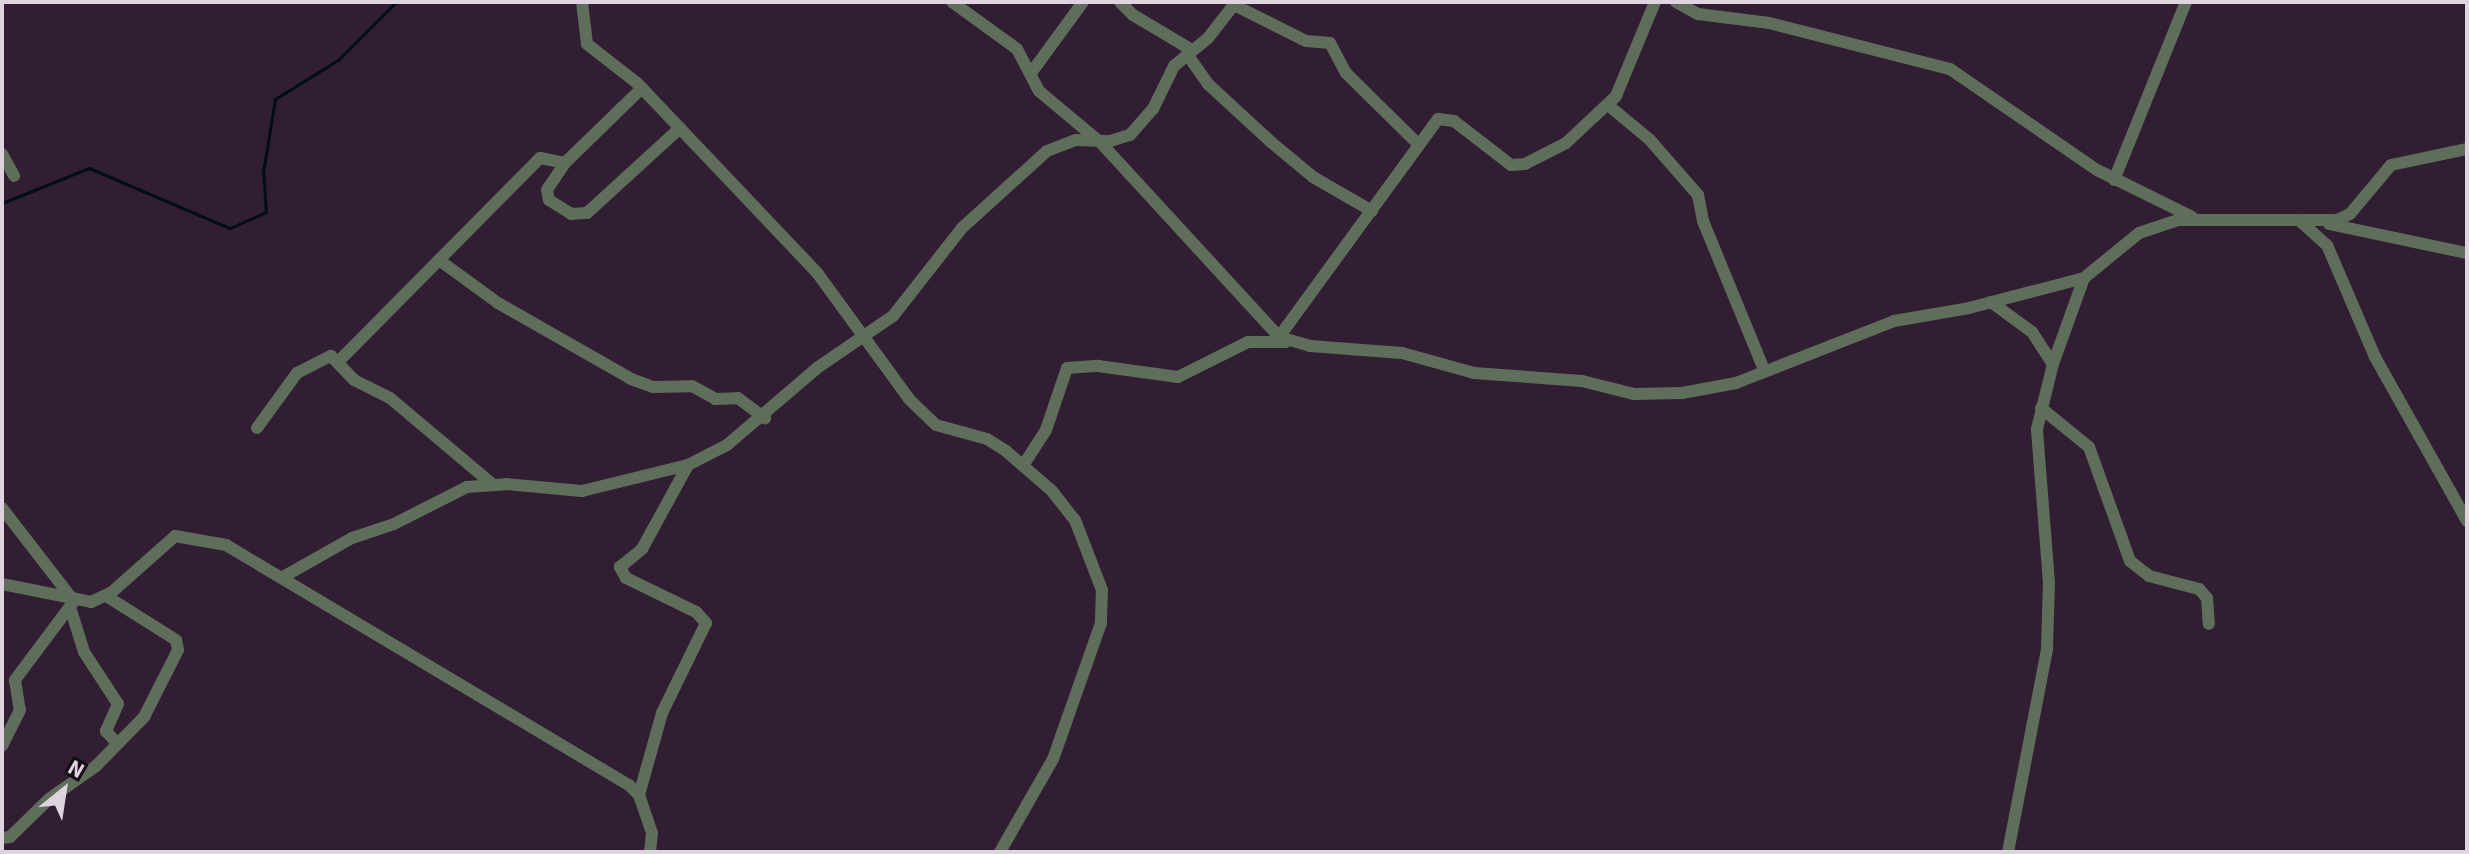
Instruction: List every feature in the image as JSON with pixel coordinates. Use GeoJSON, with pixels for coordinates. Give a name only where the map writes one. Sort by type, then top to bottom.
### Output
{"type":"FeatureCollection","features":[{"type":"Feature","properties":{"kind":"street"},"geometry":{"type":"LineString","coordinates":[[582,2],[587,44],[642,88],[818,274],[931,421],[987,439],[1024,464],[1068,508],[1094,565],[1103,606],[1095,645],[1065,730],[1000,852]]}},
{"type":"Feature","properties":{"kind":"street"},"geometry":{"type":"LineString","coordinates":[[952,2],[1017,49],[1039,91],[1100,142],[1279,337],[1293,343]]}},
{"type":"Feature","properties":{"kind":"street"},"geometry":{"type":"LineString","coordinates":[[1031,73],[1083,2]]}},
{"type":"Feature","properties":{"kind":"street"},"geometry":{"type":"LineString","coordinates":[[1120,2],[1127,12],[1190,52],[1208,84],[1313,177],[1372,211]]}},
{"type":"Feature","properties":{"kind":"street"},"geometry":{"type":"LineString","coordinates":[[1279,337],[1372,211],[1417,143],[1438,119],[1449,118],[1509,164],[1525,164],[1574,137],[1608,105],[1655,2]]}},
{"type":"Feature","properties":{"kind":"street"},"geometry":{"type":"LineString","coordinates":[[1676,2],[1698,14],[1769,23],[1937,63],[1989,92],[2114,180],[2192,217]]}},
{"type":"Feature","properties":{"kind":"street"},"geometry":{"type":"LineString","coordinates":[[2114,180],[2186,2]]}},
{"type":"Feature","properties":{"kind":"street"},"geometry":{"type":"LineString","coordinates":[[283,577],[352,538],[414,515],[467,487],[492,484],[568,493],[688,465],[765,418],[817,368],[906,303],[962,228],[1047,151],[1076,140],[1100,142],[1122,139],[1140,125],[1168,75],[1235,3],[1306,41],[1330,43],[1346,73],[1417,143]]}},
{"type":"Feature","properties":{"kind":"street"},"geometry":{"type":"LineString","coordinates":[[642,88],[565,163],[547,196],[571,214],[584,215],[680,128]]}},
{"type":"Feature","properties":{"kind":"street"},"geometry":{"type":"LineString","coordinates":[[1608,105],[1650,140],[1698,195],[1703,221],[1765,372]]}},
{"type":"Feature","properties":{"kind":"street"},"geometry":{"type":"LineString","coordinates":[[2325,223],[2350,214],[2391,165],[2467,149]]}},
{"type":"Feature","properties":{"kind":"street"},"geometry":{"type":"LineString","coordinates":[[2,154],[14,176]]}},
{"type":"Feature","properties":{"kind":"street"},"geometry":{"type":"LineString","coordinates":[[339,361],[540,158],[565,163]]}},
{"type":"Feature","properties":{"kind":"street"},"geometry":{"type":"LineString","coordinates":[[1024,464],[1046,430],[1067,368],[1109,367],[1178,377],[1248,342],[1293,343],[1386,350],[1474,373],[1571,379],[1634,394],[1702,390],[1765,372],[1894,321],[1991,302],[2084,278],[2139,233],[2192,217],[2325,223],[2467,253]]}},
{"type":"Feature","properties":{"kind":"street"},"geometry":{"type":"LineString","coordinates":[[2300,221],[2327,245],[2375,357],[2467,521]]}},
{"type":"Feature","properties":{"kind":"street"},"geometry":{"type":"LineString","coordinates":[[439,260],[498,303],[631,379],[653,387],[692,386],[715,399],[738,398],[765,418]]}},
{"type":"Feature","properties":{"kind":"street"},"geometry":{"type":"LineString","coordinates":[[2012,851],[2047,649],[2049,583],[2037,466],[2041,408],[2053,364],[2084,278]]}},
{"type":"Feature","properties":{"kind":"street"},"geometry":{"type":"LineString","coordinates":[[1991,302],[2032,332],[2053,364]]}},
{"type":"Feature","properties":{"kind":"street"},"geometry":{"type":"LineString","coordinates":[[257,428],[297,373],[329,356],[339,361],[354,380],[390,398],[492,484]]}},
{"type":"Feature","properties":{"kind":"street"},"geometry":{"type":"LineString","coordinates":[[2041,408],[2089,447],[2130,561],[2149,576],[2199,589],[2207,598],[2209,624]]}},
{"type":"Feature","properties":{"kind":"street"},"geometry":{"type":"LineString","coordinates":[[650,852],[652,833],[639,795],[662,713],[706,623],[696,612],[626,578],[620,567],[642,549],[688,465]]}},
{"type":"Feature","properties":{"kind":"street"},"geometry":{"type":"LineString","coordinates":[[2,508],[72,604],[84,652],[118,704],[106,731],[116,742]]}},
{"type":"Feature","properties":{"kind":"street"},"geometry":{"type":"LineString","coordinates":[[2,584],[72,604],[106,596],[151,555],[182,535],[226,545],[639,795]]}},
{"type":"Feature","properties":{"kind":"street"},"geometry":{"type":"LineString","coordinates":[[2,838],[10,837],[49,799],[96,766],[153,705],[179,648],[176,640],[106,596]]}},
{"type":"Feature","properties":{"kind":"street"},"geometry":{"type":"LineString","coordinates":[[2,746],[20,710],[15,680],[72,604]]}},
{"type":"Feature","properties":{"kind":"waterway"},"geometry":{"type":"LineString","coordinates":[[2,203],[89,168],[230,228],[266,212],[263,173],[275,99],[338,60],[396,2]]}}]}
